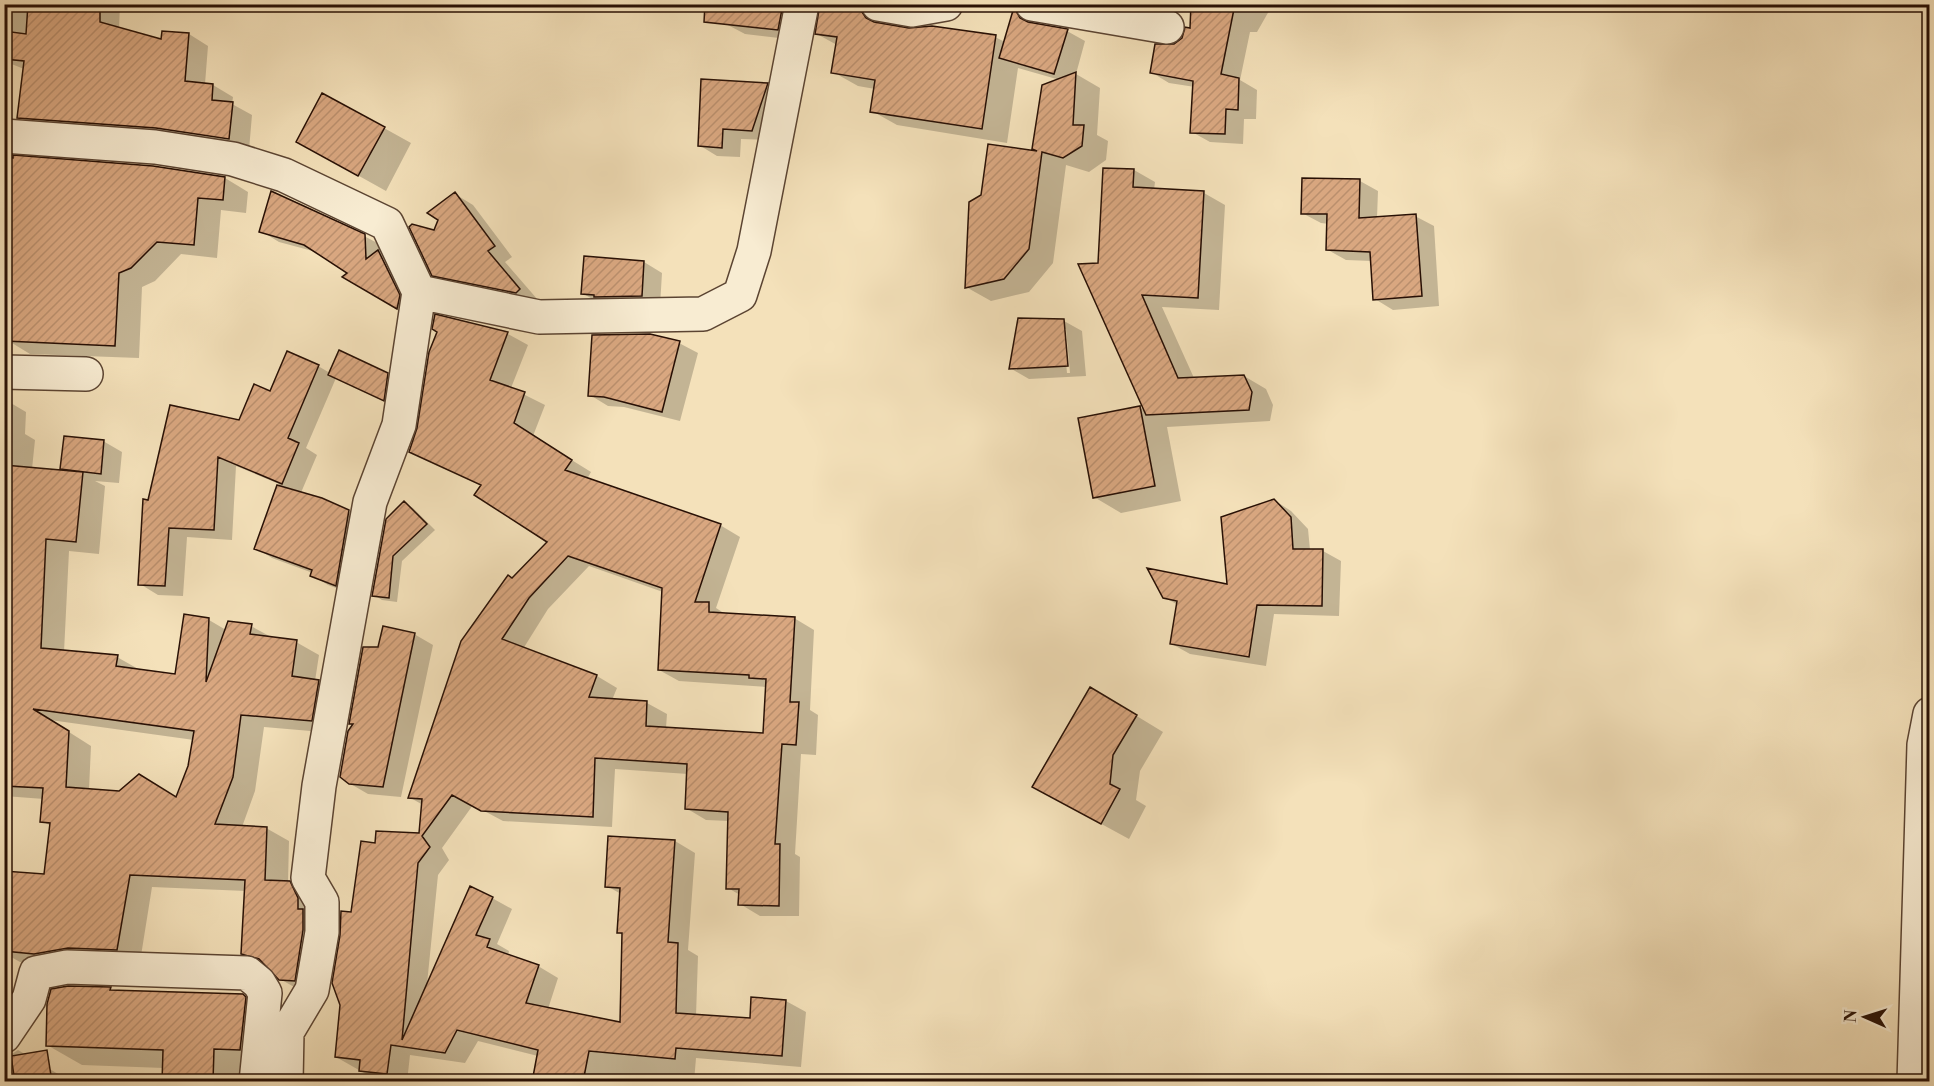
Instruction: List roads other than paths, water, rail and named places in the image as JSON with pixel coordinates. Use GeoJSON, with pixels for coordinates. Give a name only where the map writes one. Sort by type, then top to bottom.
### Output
{"type":"FeatureCollection","features":[{"type":"Feature","properties":{"kind":"street"},"geometry":{"type":"LineString","coordinates":[[419,292],[540,317],[703,314],[740,295],[754,251],[802,4]]}},
{"type":"Feature","properties":{"kind":"street"},"geometry":{"type":"LineString","coordinates":[[878,4],[912,9],[946,4]]}},
{"type":"Feature","properties":{"kind":"street"},"geometry":{"type":"LineString","coordinates":[[1032,4],[1167,27]]}},
{"type":"Feature","properties":{"kind":"street"},"geometry":{"type":"LineString","coordinates":[[4,136],[155,147],[233,159],[284,175],[387,224],[419,292],[399,425],[370,502],[332,703],[308,878],[322,902],[322,932],[312,990],[288,1032],[270,1079]]}},
{"type":"Feature","properties":{"kind":"street"},"geometry":{"type":"LineString","coordinates":[[4,372],[86,374]]}},
{"type":"Feature","properties":{"kind":"street"},"geometry":{"type":"LineString","coordinates":[[1914,1082],[1924,746],[1929,714]]}},
{"type":"Feature","properties":{"kind":"street"},"geometry":{"type":"LineString","coordinates":[[4,1036],[29,999],[36,973],[67,967],[236,971],[247,973],[259,983],[265,993],[270,1079]]}}]}
